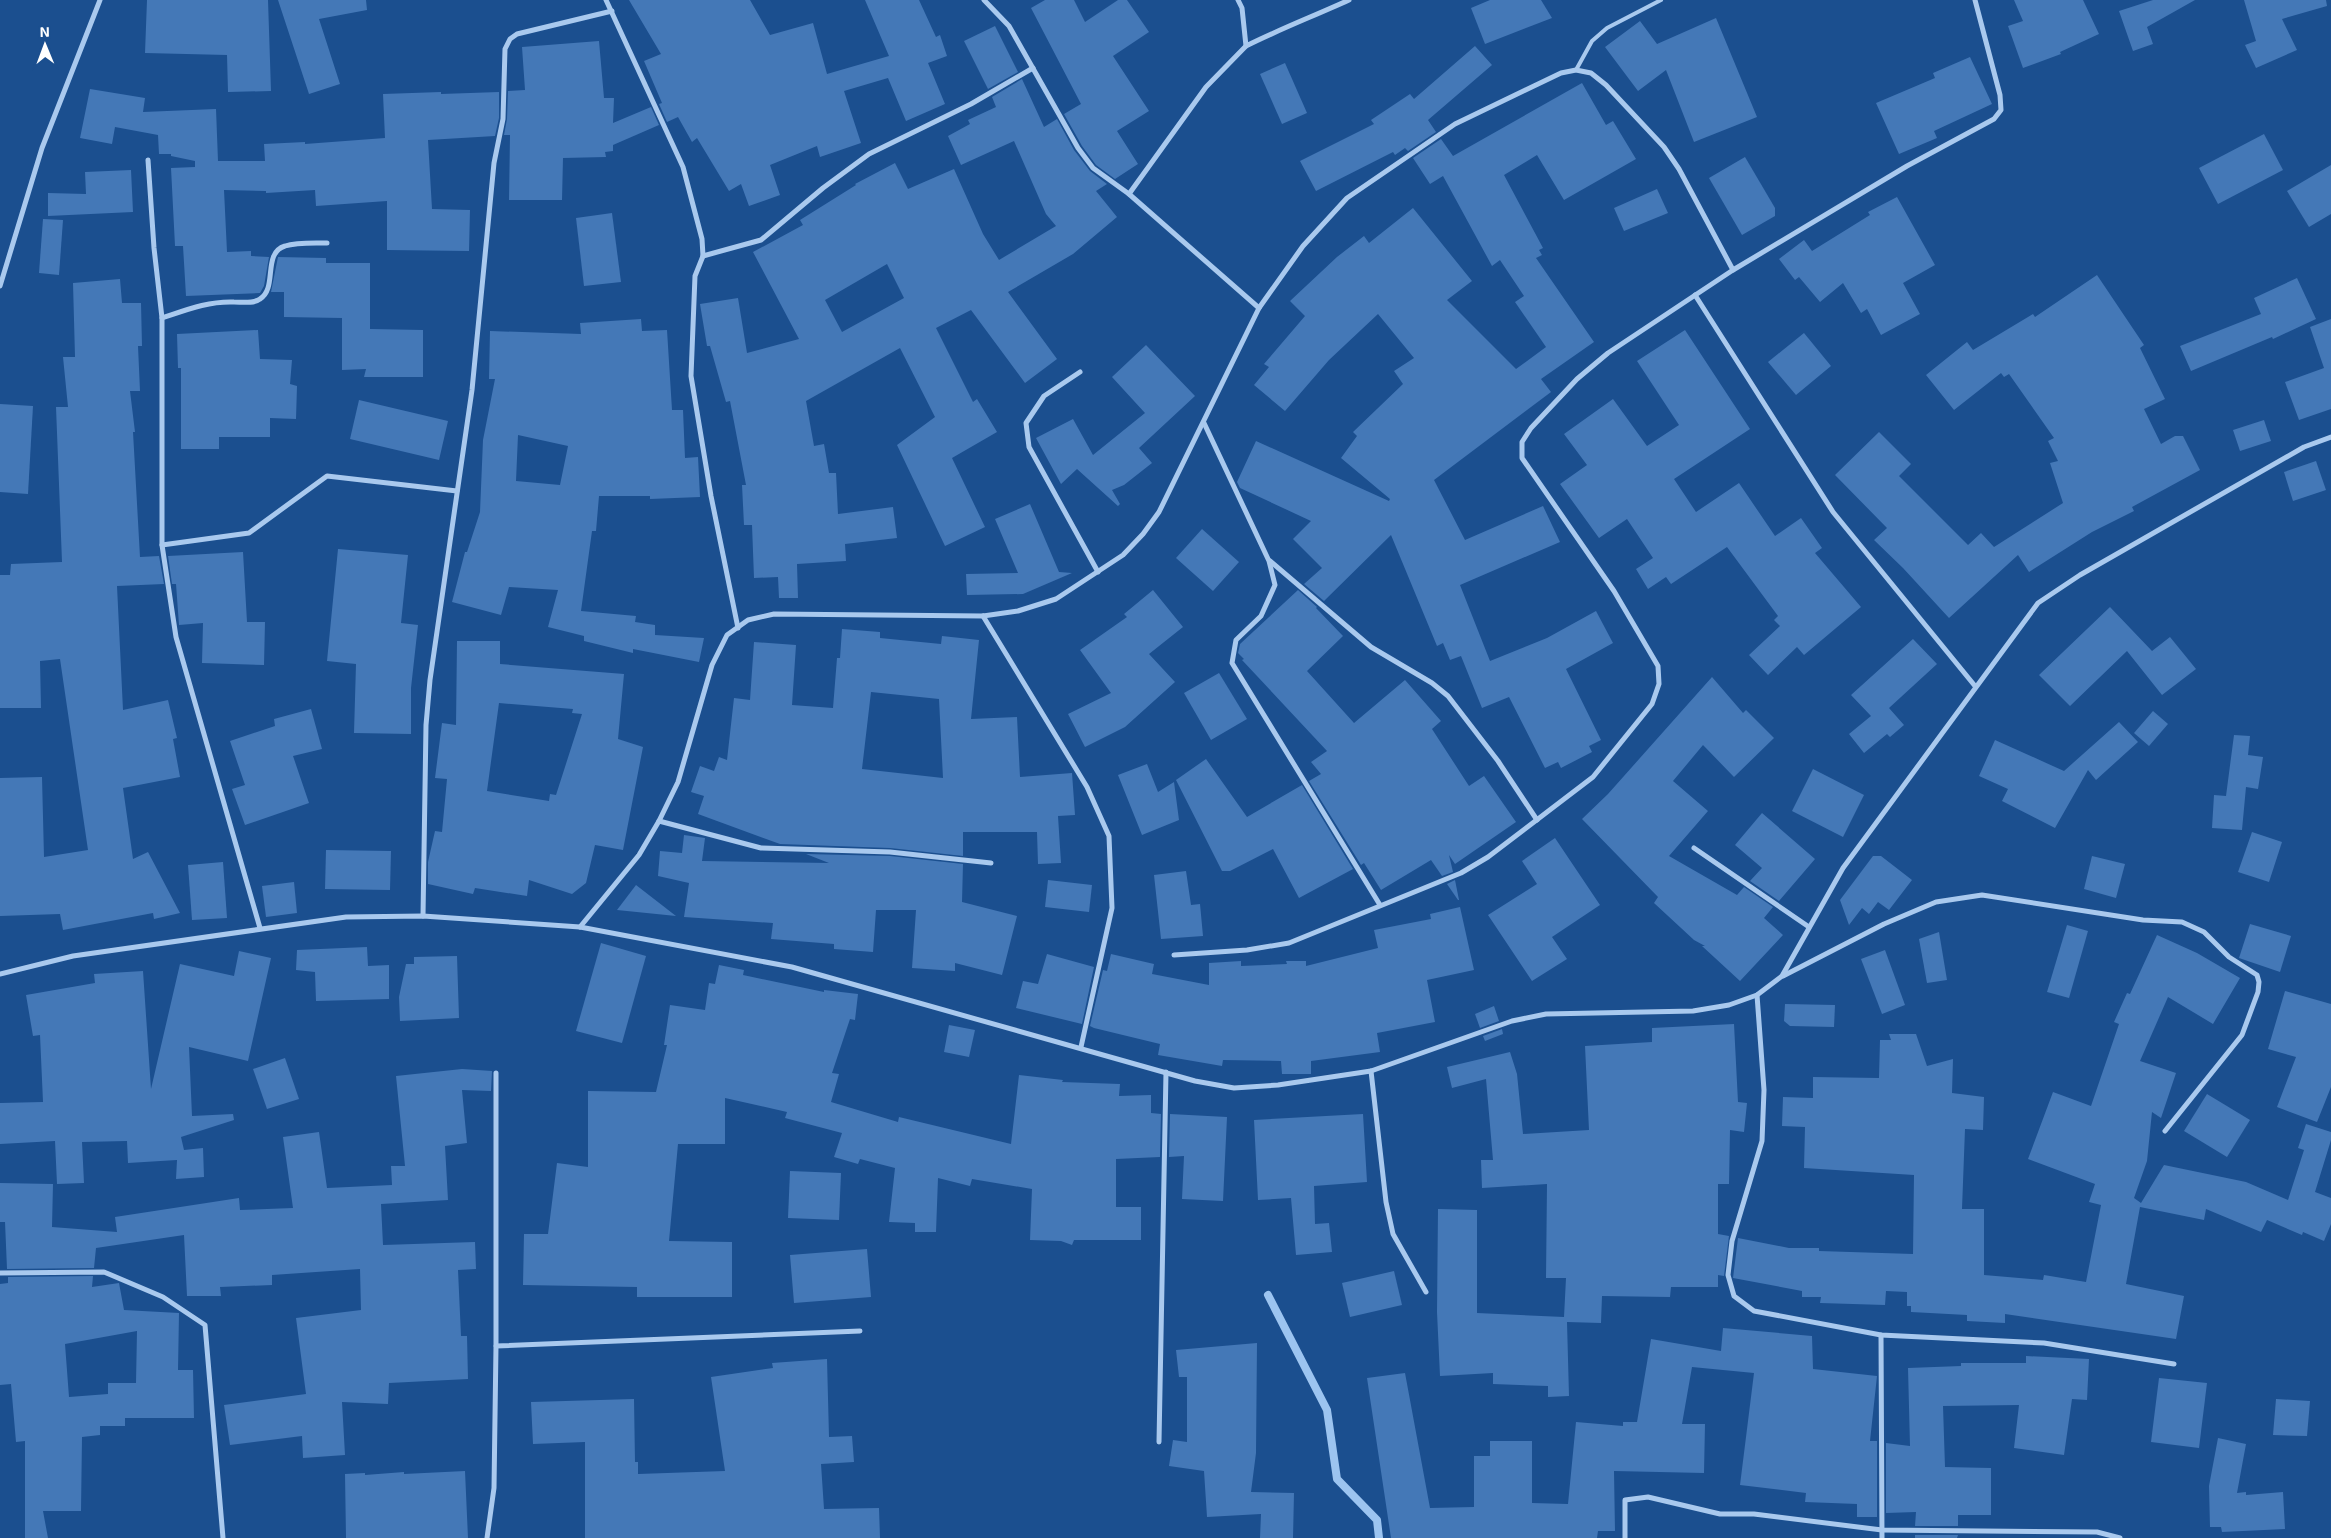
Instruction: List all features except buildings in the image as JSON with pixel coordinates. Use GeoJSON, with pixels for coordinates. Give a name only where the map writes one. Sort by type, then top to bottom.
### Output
{"type":"FeatureCollection","features":[{"type":"Feature","properties":{"kind":"street"},"geometry":{"type":"LineString","coordinates":[[0,286],[42,148],[100,0]]}},
{"type":"Feature","properties":{"kind":"street"},"geometry":{"type":"LineString","coordinates":[[606,0],[683,166],[702,238],[703,256],[695,276],[691,376],[711,496],[738,628]]}},
{"type":"Feature","properties":{"kind":"street"},"geometry":{"type":"LineString","coordinates":[[984,0],[1009,26],[1078,148],[1093,168],[1129,194],[1259,308]]}},
{"type":"Feature","properties":{"kind":"street"},"geometry":{"type":"LineString","coordinates":[[1238,0],[1242,8],[1246,46]]}},
{"type":"Feature","properties":{"kind":"street"},"geometry":{"type":"LineString","coordinates":[[1129,194],[1206,88],[1246,46],[1283,27],[1310,18],[1349,0]]}},
{"type":"Feature","properties":{"kind":"street"},"geometry":{"type":"LineString","coordinates":[[1174,955],[1246,950],[1289,943],[1460,873],[1488,858],[1593,777],[1652,704],[1659,684],[1658,666],[1614,591],[1522,458],[1522,442],[1531,428],[1577,379],[1608,353],[1733,270],[1907,166],[1994,119],[2001,110],[2000,95],[1975,0]]}},
{"type":"Feature","properties":{"kind":"street"},"geometry":{"type":"LineString","coordinates":[[423,916],[426,725],[430,680],[472,390],[494,163],[503,119],[505,49],[510,39],[517,34],[612,11]]}},
{"type":"Feature","properties":{"kind":"street"},"geometry":{"type":"LineString","coordinates":[[703,256],[760,240],[823,188],[869,154],[971,104],[1033,68]]}},
{"type":"Feature","properties":{"kind":"street"},"geometry":{"type":"LineString","coordinates":[[580,927],[639,855],[659,821],[678,782],[712,665],[727,636],[748,620],[774,614],[983,616],[1018,611],[1056,599],[1123,555],[1143,534],[1159,512],[1259,308],[1303,246],[1347,198],[1455,124],[1560,73],[1576,70],[1591,74],[1606,84],[1664,147],[1679,169],[1733,270]]}},
{"type":"Feature","properties":{"kind":"street"},"geometry":{"type":"LineString","coordinates":[[148,160],[154,248],[162,318],[162,544],[176,637],[260,928]]}},
{"type":"Feature","properties":{"kind":"street"},"geometry":{"type":"LineString","coordinates":[[162,318],[216,301],[251,302],[260,299],[268,291],[273,257],[278,249],[285,245],[327,243]]}},
{"type":"Feature","properties":{"kind":"street"},"geometry":{"type":"LineString","coordinates":[[1695,295],[1833,512],[1975,686]]}},
{"type":"Feature","properties":{"kind":"street"},"geometry":{"type":"LineString","coordinates":[[1080,372],[1044,396],[1026,423],[1028,447],[1098,572]]}},
{"type":"Feature","properties":{"kind":"street"},"geometry":{"type":"LineString","coordinates":[[1204,423],[1269,561],[1275,585],[1261,616],[1236,640],[1232,663],[1380,905]]}},
{"type":"Feature","properties":{"kind":"street"},"geometry":{"type":"LineString","coordinates":[[1782,976],[1843,868],[1975,686],[2038,603],[2080,575],[2295,452],[2331,436]]}},
{"type":"Feature","properties":{"kind":"street"},"geometry":{"type":"LineString","coordinates":[[162,544],[249,533],[328,476],[457,492]]}},
{"type":"Feature","properties":{"kind":"street"},"geometry":{"type":"LineString","coordinates":[[1269,561],[1371,647],[1432,683],[1448,696],[1498,761],[1538,820]]}},
{"type":"Feature","properties":{"kind":"street"},"geometry":{"type":"LineString","coordinates":[[983,616],[1087,787],[1109,836],[1112,908],[1081,1047]]}},
{"type":"Feature","properties":{"kind":"street"},"geometry":{"type":"LineString","coordinates":[[659,821],[761,848],[890,852],[991,863]]}},
{"type":"Feature","properties":{"kind":"street"},"geometry":{"type":"LineString","coordinates":[[1694,848],[1809,927]]}},
{"type":"Feature","properties":{"kind":"street"},"geometry":{"type":"LineString","coordinates":[[0,974],[74,956],[346,917],[423,916],[580,927],[792,967],[1081,1047],[1195,1081],[1234,1088],[1278,1085],[1371,1071],[1512,1021],[1546,1014],[1693,1011],[1729,1005],[1757,995],[1782,976],[1884,924],[1936,902],[1982,895],[2143,920],[2182,922],[2204,932],[2229,957],[2257,975],[2259,982],[2258,992],[2242,1035],[2165,1131]]}},
{"type":"Feature","properties":{"kind":"street"},"geometry":{"type":"LineString","coordinates":[[1757,995],[1764,1090],[1762,1141],[1732,1241],[1728,1275],[1734,1296],[1754,1311],[1881,1334],[2044,1343],[2174,1364]]}},
{"type":"Feature","properties":{"kind":"street"},"geometry":{"type":"LineString","coordinates":[[1371,1071],[1386,1202],[1393,1234],[1426,1292]]}},
{"type":"Feature","properties":{"kind":"street"},"geometry":{"type":"LineString","coordinates":[[1159,1442],[1166,1072]]}},
{"type":"Feature","properties":{"kind":"street"},"geometry":{"type":"LineString","coordinates":[[488,1538],[494,1488],[496,1073]]}},
{"type":"Feature","properties":{"kind":"street"},"geometry":{"type":"LineString","coordinates":[[0,1273],[104,1272],[163,1297],[205,1325],[223,1538]]}},
{"type":"Feature","properties":{"kind":"street"},"geometry":{"type":"LineString","coordinates":[[496,1346],[860,1331]]}},
{"type":"Feature","properties":{"kind":"street"},"geometry":{"type":"LineString","coordinates":[[1881,1334],[1882,1538]]}},
{"type":"Feature","properties":{"kind":"street"},"geometry":{"type":"LineString","coordinates":[[1625,1538],[1625,1500],[1648,1497],[1720,1514],[1754,1514],[1882,1530],[2097,1532],[2120,1538]]}},
{"type":"Feature","properties":{"kind":"lane"},"geometry":{"type":"LineString","coordinates":[[1576,70],[1592,41],[1607,28],[1661,0]]}},
{"type":"Feature","properties":{"kind":"waterway"},"geometry":{"type":"LineString","coordinates":[[1268,1295],[1327,1410],[1337,1479],[1377,1520],[1379,1538]]}}]}
